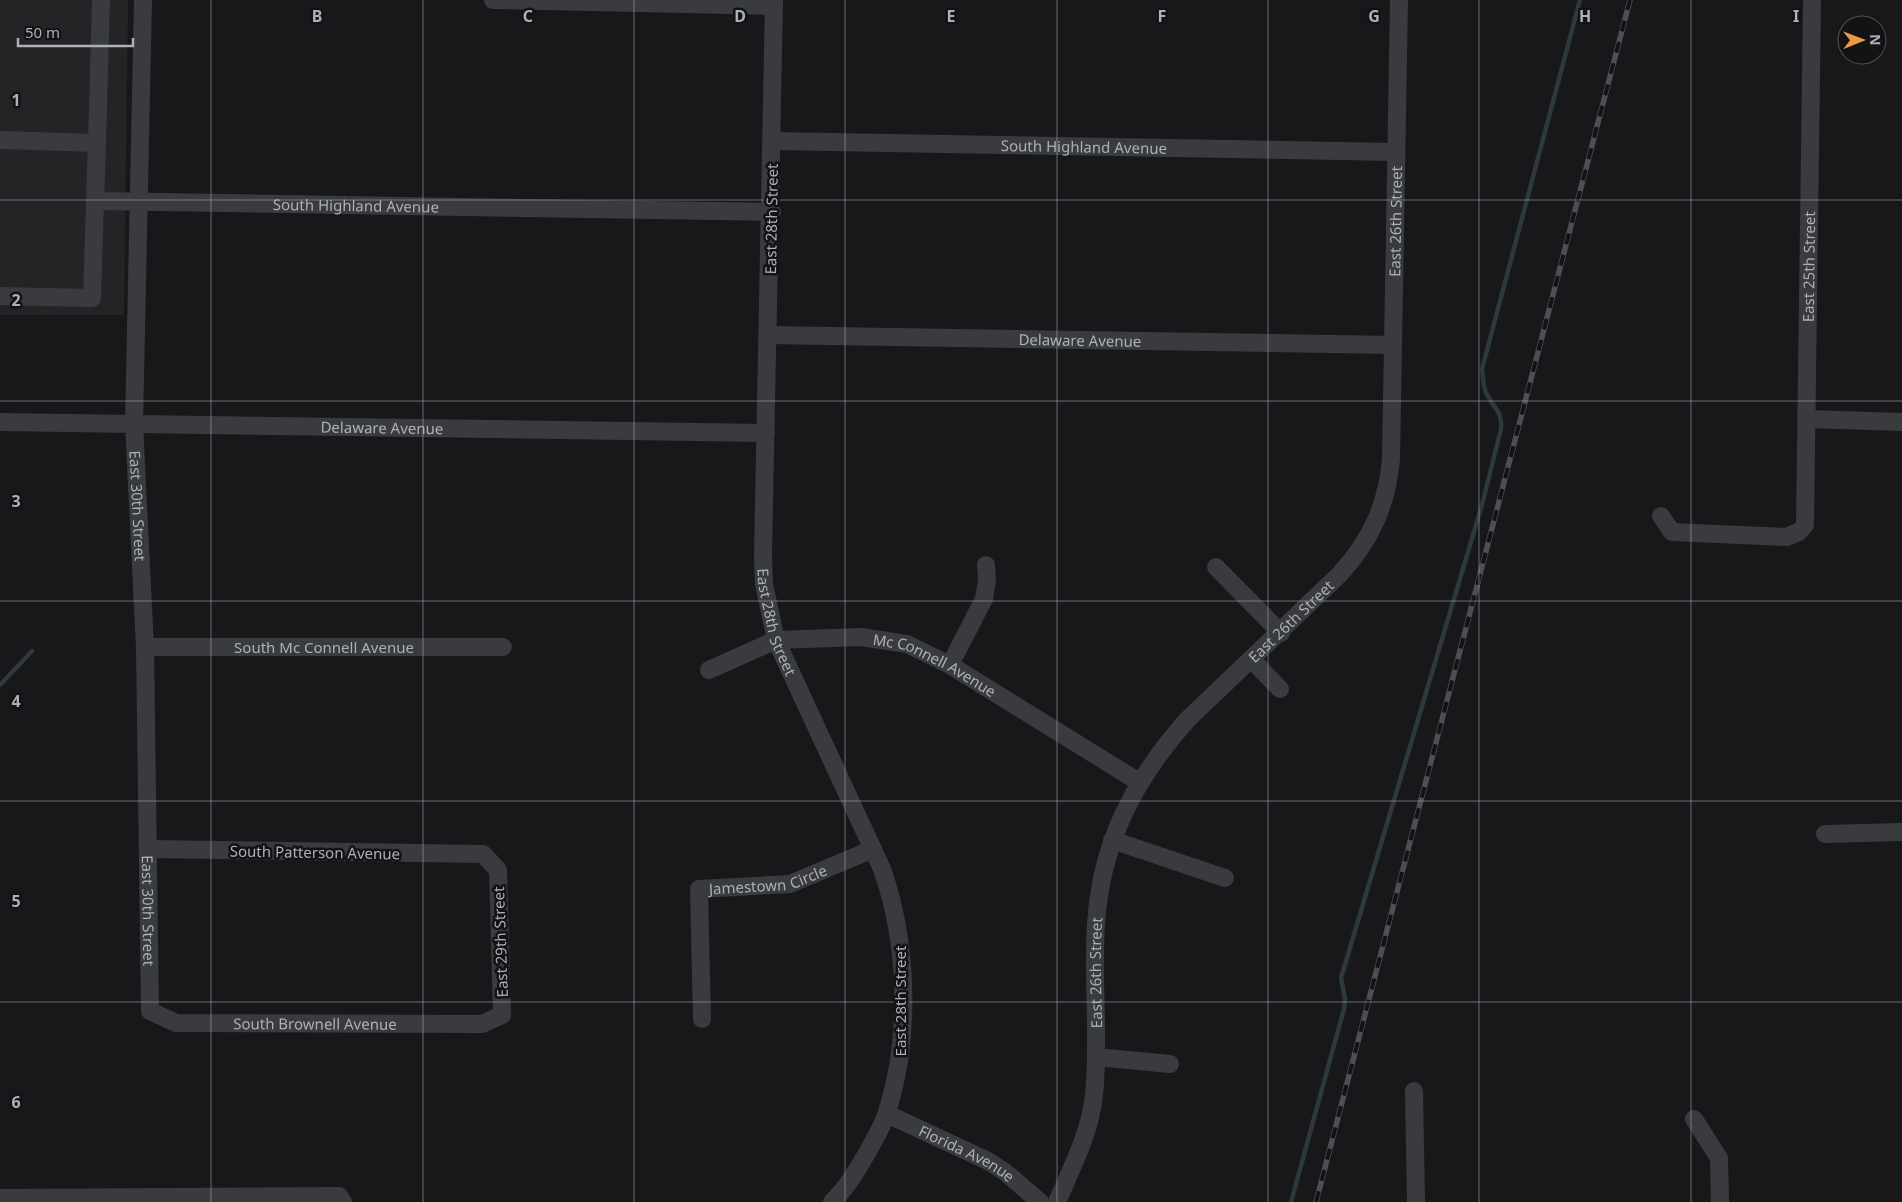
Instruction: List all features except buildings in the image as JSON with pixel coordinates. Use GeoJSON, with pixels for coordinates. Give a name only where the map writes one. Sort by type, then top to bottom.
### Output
{"type":"FeatureCollection","features":[{"type":"Feature","properties":{"kind":"street"},"geometry":{"type":"LineString","coordinates":[[0,296],[92,298],[101,0]]}},
{"type":"Feature","properties":{"kind":"street","name":"East 30th Street"},"geometry":{"type":"LineString","coordinates":[[143,0],[134,424],[145,647],[150,1011]]}},
{"type":"Feature","properties":{"kind":"street"},"geometry":{"type":"LineString","coordinates":[[494,0],[774,3]]}},
{"type":"Feature","properties":{"kind":"street","name":"East 26th Street"},"geometry":{"type":"LineString","coordinates":[[1057,1202],[1086,1134],[1094,1096],[1096,1057],[1096,924],[1101,880],[1112,840],[1139,782],[1167,743],[1187,720],[1281,633],[1356,557],[1372,531],[1384,504],[1391,459],[1399,0]]}},
{"type":"Feature","properties":{"kind":"street","name":"East 25th Street"},"geometry":{"type":"LineString","coordinates":[[1661,516],[1672,532],[1786,537],[1799,532],[1805,524],[1812,0]]}},
{"type":"Feature","properties":{"kind":"street","name":"East 28th Street"},"geometry":{"type":"LineString","coordinates":[[774,3],[772,212],[764,584],[776,640],[873,849],[892,898],[900,931],[902,1027],[899,1068],[887,1114],[853,1177],[832,1202]]}},
{"type":"Feature","properties":{"kind":"street"},"geometry":{"type":"LineString","coordinates":[[0,140],[97,143]]}},
{"type":"Feature","properties":{"kind":"street","name":"South Highland Avenue"},"geometry":{"type":"LineString","coordinates":[[772,141],[1396,152]]}},
{"type":"Feature","properties":{"kind":"street","name":"South Highland Avenue"},"geometry":{"type":"LineString","coordinates":[[95,201],[772,212]]}},
{"type":"Feature","properties":{"kind":"street","name":"Delaware Avenue"},"geometry":{"type":"LineString","coordinates":[[768,335],[1393,345]]}},
{"type":"Feature","properties":{"kind":"street"},"geometry":{"type":"LineString","coordinates":[[1806,419],[1902,422]]}},
{"type":"Feature","properties":{"kind":"street","name":"Delaware Avenue"},"geometry":{"type":"LineString","coordinates":[[0,422],[766,433]]}},
{"type":"Feature","properties":{"kind":"street"},"geometry":{"type":"LineString","coordinates":[[950,665],[984,600],[987,580],[986,565]]}},
{"type":"Feature","properties":{"kind":"street"},"geometry":{"type":"LineString","coordinates":[[1216,567],[1281,633]]}},
{"type":"Feature","properties":{"kind":"street","name":"Mc Connell Avenue"},"geometry":{"type":"LineString","coordinates":[[709,670],[776,640],[861,637],[880,638],[907,644],[950,665],[1139,782]]}},
{"type":"Feature","properties":{"kind":"street","name":"South Mc Connell Avenue"},"geometry":{"type":"LineString","coordinates":[[145,647],[503,647]]}},
{"type":"Feature","properties":{"kind":"street"},"geometry":{"type":"LineString","coordinates":[[1252,660],[1280,689]]}},
{"type":"Feature","properties":{"kind":"street"},"geometry":{"type":"LineString","coordinates":[[1825,834],[1902,832]]}},
{"type":"Feature","properties":{"kind":"street"},"geometry":{"type":"LineString","coordinates":[[1112,840],[1224,878]]}},
{"type":"Feature","properties":{"kind":"street","name":"South Patterson Avenue"},"geometry":{"type":"LineString","coordinates":[[148,849],[483,854]]}},
{"type":"Feature","properties":{"kind":"street","name":"Jamestown Circle"},"geometry":{"type":"LineString","coordinates":[[702,1019],[699,888],[790,884],[873,849]]}},
{"type":"Feature","properties":{"kind":"street","name":"East 29th Street"},"geometry":{"type":"LineString","coordinates":[[482,1024],[502,1015],[498,870],[483,854]]}},
{"type":"Feature","properties":{"kind":"street","name":"South Brownell Avenue"},"geometry":{"type":"LineString","coordinates":[[150,1011],[176,1023],[482,1024]]}},
{"type":"Feature","properties":{"kind":"street"},"geometry":{"type":"LineString","coordinates":[[1096,1057],[1170,1064]]}},
{"type":"Feature","properties":{"kind":"street"},"geometry":{"type":"LineString","coordinates":[[1414,1091],[1416,1202]]}},
{"type":"Feature","properties":{"kind":"street","name":"Florida Avenue"},"geometry":{"type":"LineString","coordinates":[[887,1114],[988,1162],[1005,1172],[1040,1202]]}},
{"type":"Feature","properties":{"kind":"street"},"geometry":{"type":"LineString","coordinates":[[1694,1119],[1719,1158],[1720,1202]]}},
{"type":"Feature","properties":{"kind":"street"},"geometry":{"type":"LineString","coordinates":[[0,1198],[115,1200],[339,1196],[344,1202]]}},
{"type":"Feature","properties":{"kind":"shaded area"},"geometry":{"type":"Polygon","coordinates":[[[0,0],[128,0],[124,315],[0,315],[0,0]]]}},
{"type":"Feature","properties":{"kind":"waterway"},"geometry":{"type":"LineString","coordinates":[[1291,1202],[1344,1009],[1345,999],[1341,978],[1482,505],[1501,429],[1499,414],[1485,390],[1482,369],[1580,0]]}},
{"type":"Feature","properties":{"kind":"waterway"},"geometry":{"type":"LineString","coordinates":[[0,685],[32,651]]}},
{"type":"Feature","properties":{"kind":"railway"},"geometry":{"type":"LineString","coordinates":[[1316,1202],[1630,0]]}}]}
